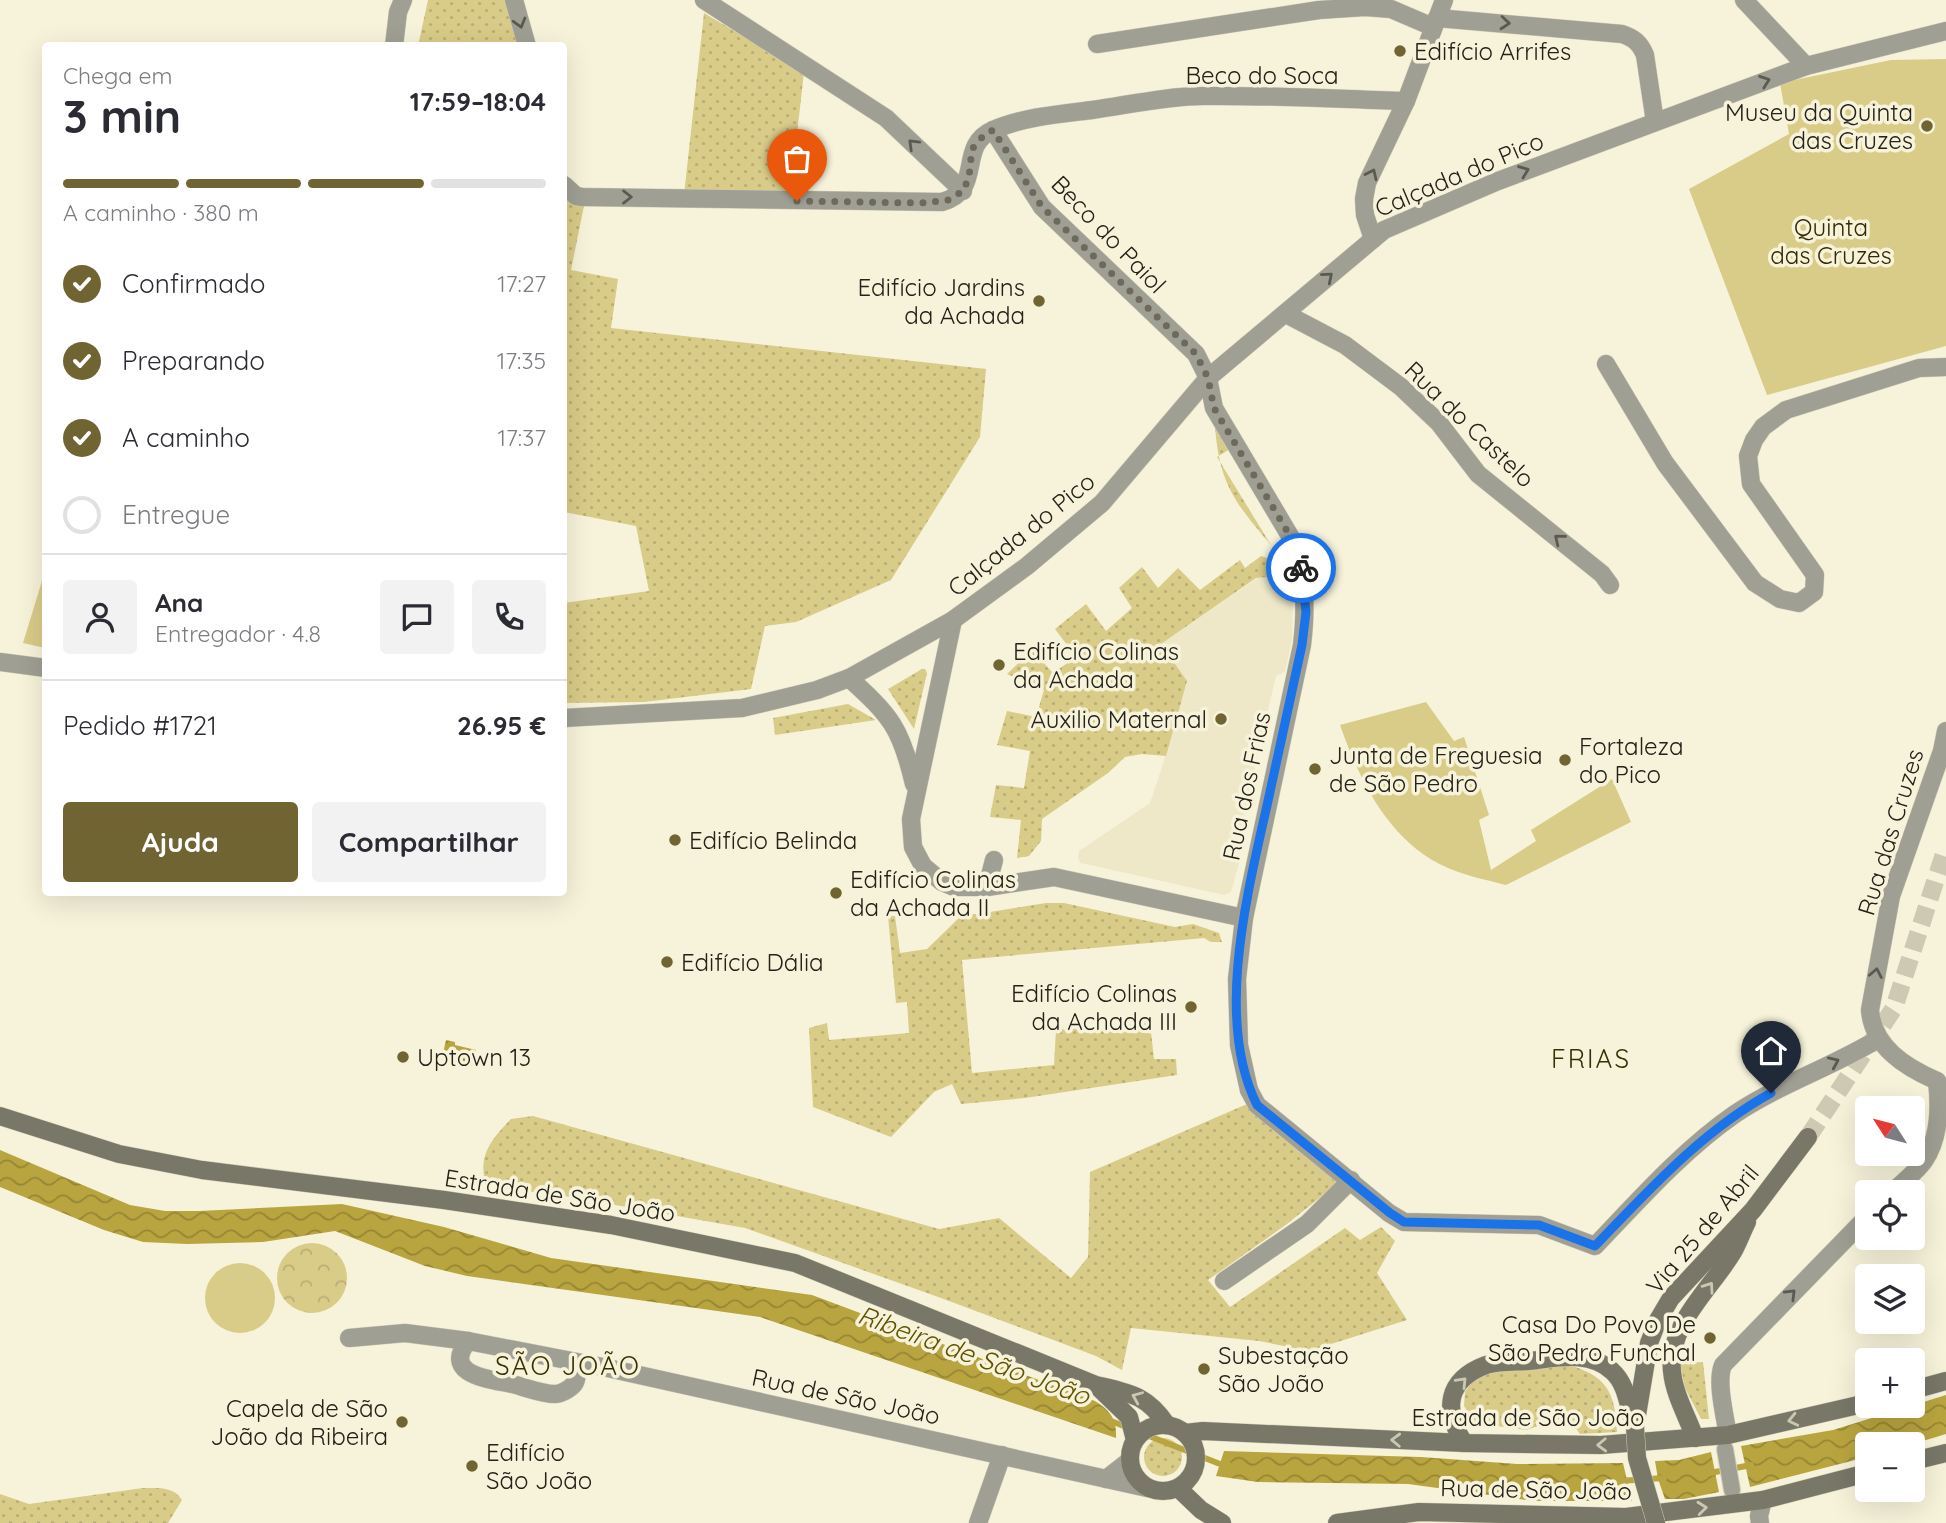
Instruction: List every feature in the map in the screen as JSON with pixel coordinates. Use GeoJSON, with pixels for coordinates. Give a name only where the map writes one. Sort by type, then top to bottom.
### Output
{"type":"FeatureCollection","features":[{"type":"Feature","properties":{"kind":"main road","name":"Estrada de São João"},"geometry":{"type":"LineString","coordinates":[[0,1116],[119,1154],[202,1170],[443,1200],[611,1225],[795,1264],[1096,1385],[1134,1394],[1157,1411],[1160,1426]]}},
{"type":"Feature","properties":{"kind":"main road","name":"Via 25 de Abril"},"geometry":{"type":"LineString","coordinates":[[1657,1523],[1637,1458],[1635,1427],[1643,1366],[1658,1320],[1685,1280],[1753,1210],[1808,1137]]}},
{"type":"Feature","properties":{"kind":"main road"},"geometry":{"type":"LineString","coordinates":[[1695,1438],[1677,1393],[1672,1373],[1671,1351],[1679,1331],[1733,1252],[1753,1210]]}},
{"type":"Feature","properties":{"kind":"main road"},"geometry":{"type":"LineString","coordinates":[[1464,1443],[1455,1428],[1449,1405],[1454,1389],[1467,1375],[1487,1365],[1576,1356],[1593,1360],[1610,1369],[1621,1380],[1635,1427]]}},
{"type":"Feature","properties":{"kind":"main road"},"geometry":{"type":"LineString","coordinates":[[1925,1387],[1946,1381]]}},
{"type":"Feature","properties":{"kind":"main road","name":"Estrada de São João"},"geometry":{"type":"LineString","coordinates":[[1096,1385],[1129,1417],[1132,1449]]}},
{"type":"Feature","properties":{"kind":"main road","name":"Estrada de São João"},"geometry":{"type":"LineString","coordinates":[[1185,1433],[1464,1443],[1601,1445],[1695,1438],[1726,1442],[1855,1406]]}},
{"type":"Feature","properties":{"kind":"main road"},"geometry":{"type":"LineString","coordinates":[[1160,1426],[1185,1433],[1195,1452],[1194,1469],[1188,1480],[1178,1488],[1163,1492],[1147,1488],[1135,1477],[1132,1449],[1142,1432],[1160,1426]]}},
{"type":"Feature","properties":{"kind":"main road"},"geometry":{"type":"LineString","coordinates":[[1925,1458],[1946,1452]]}},
{"type":"Feature","properties":{"kind":"main road","name":"Rua de São João"},"geometry":{"type":"LineString","coordinates":[[1337,1523],[1415,1512],[1457,1517],[1626,1517],[1733,1497],[1763,1500],[1855,1476]]}},
{"type":"Feature","properties":{"kind":"main road"},"geometry":{"type":"LineString","coordinates":[[1178,1488],[1201,1510],[1222,1523]]}},
{"type":"Feature","properties":{"kind":"street"},"geometry":{"type":"LineString","coordinates":[[394,42],[398,12],[403,0]]}},
{"type":"Feature","properties":{"kind":"street"},"geometry":{"type":"LineString","coordinates":[[514,0],[526,42]]}},
{"type":"Feature","properties":{"kind":"street"},"geometry":{"type":"LineString","coordinates":[[704,0],[886,118],[963,191]]}},
{"type":"Feature","properties":{"kind":"street"},"geometry":{"type":"LineString","coordinates":[[1373,239],[1365,215],[1367,183],[1406,102],[1444,0]]}},
{"type":"Feature","properties":{"kind":"street"},"geometry":{"type":"LineString","coordinates":[[1744,0],[1806,66]]}},
{"type":"Feature","properties":{"kind":"street"},"geometry":{"type":"LineString","coordinates":[[1097,44],[1319,10],[1365,7],[1391,9],[1435,22],[1622,34],[1632,37],[1641,45],[1646,55],[1655,122]]}},
{"type":"Feature","properties":{"kind":"street","name":"Calçada do Pico"},"geometry":{"type":"LineString","coordinates":[[567,718],[743,708],[817,691],[849,678],[953,620],[1027,566],[1111,495],[1208,378],[1384,230],[1498,181],[1806,66],[1946,31]]}},
{"type":"Feature","properties":{"kind":"street","name":"Beco do Soca"},"geometry":{"type":"LineString","coordinates":[[993,130],[1045,116],[1201,96],[1406,102]]}},
{"type":"Feature","properties":{"kind":"street"},"geometry":{"type":"LineString","coordinates":[[567,188],[576,196],[582,197],[942,202],[963,191],[969,177],[972,149],[984,135],[993,130]]}},
{"type":"Feature","properties":{"kind":"street","name":"Beco do Paiol"},"geometry":{"type":"LineString","coordinates":[[993,130],[1042,207],[1196,354],[1208,378]]}},
{"type":"Feature","properties":{"kind":"street","name":"Rua do Castelo"},"geometry":{"type":"LineString","coordinates":[[1286,314],[1345,345],[1401,387],[1439,423],[1478,474],[1602,574],[1610,585]]}},
{"type":"Feature","properties":{"kind":"street"},"geometry":{"type":"LineString","coordinates":[[1606,364],[1665,463],[1755,583],[1780,599],[1799,603],[1814,592],[1815,575],[1751,484],[1748,456],[1754,440],[1763,427],[1786,410],[1919,368],[1946,367]]}},
{"type":"Feature","properties":{"kind":"street","name":"Rua dos Frias"},"geometry":{"type":"LineString","coordinates":[[1208,378],[1214,408],[1290,536],[1303,576],[1306,612],[1302,645],[1252,875],[1237,979],[1239,1045],[1250,1090],[1257,1105],[1404,1222],[1539,1225],[1595,1246],[1692,1148],[1734,1115],[1878,1039]]}},
{"type":"Feature","properties":{"kind":"street"},"geometry":{"type":"LineString","coordinates":[[953,620],[911,819],[913,847],[923,866],[942,882],[954,887],[987,887],[1054,877],[1244,918]]}},
{"type":"Feature","properties":{"kind":"street"},"geometry":{"type":"LineString","coordinates":[[0,662],[42,667]]}},
{"type":"Feature","properties":{"kind":"street"},"geometry":{"type":"LineString","coordinates":[[849,678],[882,708],[897,728],[908,757],[916,791]]}},
{"type":"Feature","properties":{"kind":"street","name":"Rua das Cruzes"},"geometry":{"type":"LineString","coordinates":[[1878,1039],[1871,1023],[1870,1010],[1891,897],[1944,752],[1946,731]]}},
{"type":"Feature","properties":{"kind":"street"},"geometry":{"type":"LineString","coordinates":[[987,887],[994,860]]}},
{"type":"Feature","properties":{"kind":"street"},"geometry":{"type":"LineString","coordinates":[[1878,1039],[1886,1049],[1906,1064],[1941,1080],[1940,1112],[1930,1149],[1924,1161],[1905,1180]]}},
{"type":"Feature","properties":{"kind":"street"},"geometry":{"type":"LineString","coordinates":[[1224,1281],[1307,1224],[1351,1180]]}},
{"type":"Feature","properties":{"kind":"street"},"geometry":{"type":"LineString","coordinates":[[1733,1497],[1720,1371],[1855,1229]]}},
{"type":"Feature","properties":{"kind":"street","name":"Rua de São João"},"geometry":{"type":"LineString","coordinates":[[349,1338],[405,1333],[468,1341],[603,1367],[1147,1488]]}},
{"type":"Feature","properties":{"kind":"street"},"geometry":{"type":"LineString","coordinates":[[468,1341],[460,1351],[459,1360],[464,1368],[480,1378],[556,1394],[573,1386],[576,1363]]}},
{"type":"Feature","properties":{"kind":"street"},"geometry":{"type":"LineString","coordinates":[[1106,1479],[1132,1449]]}},
{"type":"Feature","properties":{"kind":"street"},"geometry":{"type":"LineString","coordinates":[[978,1523],[1002,1455]]}},
{"type":"Feature","properties":{"kind":"street"},"geometry":{"type":"LineString","coordinates":[[1760,1523],[1763,1500]]}},
{"type":"Feature","properties":{"kind":"shaded area","name":"Auxilio Maternal"},"geometry":{"type":"Polygon","coordinates":[[[1277,576],[1287,582],[1293,595],[1292,640],[1285,672],[1276,676],[1235,852],[1240,860],[1231,892],[1224,895],[1081,863],[1078,859],[1079,851],[1150,803],[1187,682],[1161,644],[1256,579],[1277,576]]]}},
{"type":"Feature","properties":{"kind":"green space"},"geometry":{"type":"Polygon","coordinates":[[[428,0],[507,0],[520,42],[419,42],[428,0]]]}},
{"type":"Feature","properties":{"kind":"green space"},"geometry":{"type":"Polygon","coordinates":[[[704,13],[804,72],[790,196],[684,195],[704,13]]]}},
{"type":"Feature","properties":{"kind":"green space","name":"Quinta das Cruzes"},"geometry":{"type":"Polygon","coordinates":[[[1946,59],[1946,346],[1767,395],[1689,189],[1789,134],[1780,83],[1891,60],[1946,59]]]}},
{"type":"Feature","properties":{"kind":"green space"},"geometry":{"type":"Polygon","coordinates":[[[567,194],[585,201],[571,270],[618,279],[611,328],[986,369],[980,437],[891,580],[796,622],[765,626],[751,689],[644,702],[567,703],[567,603],[649,591],[636,526],[567,513],[567,194]]]}},
{"type":"Feature","properties":{"kind":"green space"},"geometry":{"type":"Polygon","coordinates":[[[1215,426],[1230,449],[1219,456],[1217,446],[1215,426]]]}},
{"type":"Feature","properties":{"kind":"green space"},"geometry":{"type":"Polygon","coordinates":[[[1220,462],[1271,545],[1231,491],[1220,462]]]}},
{"type":"Feature","properties":{"kind":"green space"},"geometry":{"type":"Polygon","coordinates":[[[1261,556],[1283,564],[1292,581],[1293,595],[1287,582],[1277,576],[1256,578],[1161,644],[1187,681],[1166,756],[1142,754],[1125,757],[1108,773],[1042,819],[1041,841],[1029,856],[1017,858],[1021,820],[990,817],[996,785],[1024,788],[1030,751],[997,745],[1007,711],[1036,717],[1044,690],[1007,674],[1032,650],[1053,673],[1076,657],[1055,629],[1086,604],[1106,631],[1132,608],[1119,588],[1142,567],[1158,588],[1178,568],[1200,590],[1240,560],[1245,568],[1261,556]]]}},
{"type":"Feature","properties":{"kind":"green space"},"geometry":{"type":"Polygon","coordinates":[[[42,581],[42,647],[23,643],[42,581]]]}},
{"type":"Feature","properties":{"kind":"green space"},"geometry":{"type":"Polygon","coordinates":[[[922,669],[927,673],[914,729],[888,689],[922,669]]]}},
{"type":"Feature","properties":{"kind":"green space"},"geometry":{"type":"Polygon","coordinates":[[[1426,702],[1454,741],[1464,737],[1489,815],[1479,820],[1491,870],[1536,841],[1531,830],[1612,779],[1631,822],[1506,885],[1455,871],[1428,857],[1409,843],[1380,808],[1357,768],[1340,725],[1426,702]]]}},
{"type":"Feature","properties":{"kind":"green space"},"geometry":{"type":"Polygon","coordinates":[[[848,704],[876,720],[775,735],[773,718],[848,704]]]}},
{"type":"Feature","properties":{"kind":"green space"},"geometry":{"type":"Polygon","coordinates":[[[1064,903],[1175,927],[1193,924],[1219,933],[1222,942],[1211,942],[1204,938],[962,960],[972,1073],[1054,1065],[1056,1030],[1150,1023],[1154,1059],[1176,1059],[1177,1075],[1025,1098],[961,1104],[952,1084],[934,1092],[891,1137],[813,1107],[809,1028],[827,1023],[829,1040],[909,1033],[907,1002],[896,1003],[888,916],[895,916],[900,953],[927,949],[963,914],[1064,903]]]}},
{"type":"Feature","properties":{"kind":"green space"},"geometry":{"type":"Polygon","coordinates":[[[1247,1104],[1338,1183],[1287,1224],[1208,1280],[1230,1307],[1345,1228],[1360,1240],[1381,1227],[1395,1241],[1377,1273],[1407,1320],[1309,1351],[1259,1341],[1131,1328],[1122,1370],[1096,1356],[745,1228],[503,1188],[484,1176],[483,1167],[490,1144],[511,1119],[533,1116],[939,1229],[999,1218],[1071,1278],[1088,1257],[1090,1172],[1247,1104]]]}},
{"type":"Feature","properties":{"kind":"green space"},"geometry":{"type":"Polygon","coordinates":[[[319,1243],[332,1249],[341,1258],[345,1264],[345,1292],[337,1303],[326,1311],[305,1313],[287,1303],[279,1292],[277,1271],[287,1253],[298,1245],[319,1243]]]}},
{"type":"Feature","properties":{"kind":"green space"},"geometry":{"type":"Polygon","coordinates":[[[247,1263],[260,1269],[269,1278],[273,1284],[273,1312],[265,1323],[254,1331],[233,1333],[215,1323],[207,1312],[205,1291],[215,1273],[226,1265],[247,1263]]]}},
{"type":"Feature","properties":{"kind":"green space"},"geometry":{"type":"Polygon","coordinates":[[[1703,1362],[1709,1419],[1701,1419],[1685,1388],[1680,1364],[1703,1362]]]}},
{"type":"Feature","properties":{"kind":"green space"},"geometry":{"type":"Polygon","coordinates":[[[1565,1364],[1590,1373],[1606,1386],[1614,1405],[1617,1432],[1580,1434],[1572,1423],[1560,1419],[1526,1430],[1475,1423],[1464,1406],[1465,1392],[1472,1382],[1489,1373],[1565,1364]]]}},
{"type":"Feature","properties":{"kind":"green space"},"geometry":{"type":"Polygon","coordinates":[[[1163,1438],[1177,1443],[1182,1457],[1177,1471],[1163,1476],[1149,1471],[1144,1457],[1149,1443],[1163,1438]]]}},
{"type":"Feature","properties":{"kind":"green space"},"geometry":{"type":"Polygon","coordinates":[[[143,1488],[170,1490],[179,1495],[182,1500],[168,1523],[0,1523],[0,1494],[29,1504],[143,1488]]]}},
{"type":"Feature","properties":{"kind":"water"},"geometry":{"type":"Polygon","coordinates":[[[446,1040],[476,1050],[472,1066],[442,1058],[446,1040]]]}},
{"type":"Feature","properties":{"kind":"water"},"geometry":{"type":"Polygon","coordinates":[[[0,1150],[130,1205],[165,1211],[199,1211],[342,1204],[444,1227],[551,1258],[812,1295],[1095,1401],[1112,1416],[1116,1438],[760,1317],[467,1276],[425,1266],[335,1231],[263,1242],[143,1242],[104,1230],[0,1187],[0,1150]]]}},
{"type":"Feature","properties":{"kind":"water"},"geometry":{"type":"Polygon","coordinates":[[[1946,1395],[1946,1434],[1925,1440],[1925,1432],[1855,1432],[1855,1460],[1750,1487],[1741,1446],[1833,1430],[1872,1418],[1925,1418],[1925,1402],[1946,1395]]]}},
{"type":"Feature","properties":{"kind":"water"},"geometry":{"type":"Polygon","coordinates":[[[1224,1451],[1421,1457],[1517,1464],[1623,1463],[1632,1501],[1534,1501],[1408,1484],[1258,1482],[1216,1476],[1224,1451]]]}},
{"type":"Feature","properties":{"kind":"water"},"geometry":{"type":"Polygon","coordinates":[[[1711,1452],[1719,1492],[1684,1499],[1665,1499],[1655,1461],[1679,1460],[1711,1452]]]}},
{"type":"Feature","properties":{"kind":"waterway","name":"Ribeira de São João"},"geometry":{"type":"LineString","coordinates":[[1111,1421],[1220,1464],[1228,1464]]}},
{"type":"Feature","properties":{"kind":"waterway","name":"Ribeira de São João"},"geometry":{"type":"LineString","coordinates":[[1710,1473],[1751,1465]]}},
{"type":"Feature","properties":{"kind":"waterway","name":"Ribeira de São João"},"geometry":{"type":"LineString","coordinates":[[1619,1481],[1664,1478]]}},
{"type":"Feature","properties":{"kind":"tunnel"},"geometry":{"type":"LineString","coordinates":[[1808,1137],[1894,1008],[1946,848]]}},
{"type":"Feature","properties":{"kind":"way so far"},"geometry":{"type":"LineString","coordinates":[[797,201],[921,203],[948,200],[963,191],[969,177],[972,149],[977,141],[993,130],[1042,207],[1196,354],[1208,378],[1214,408],[1290,536],[1301,568]]}},
{"type":"Feature","properties":{"kind":"place","name":"Edifício Arrifes"},"geometry":{"type":"Point","coordinates":[1400,51]}},
{"type":"Feature","properties":{"kind":"place","name":"Museu da Quinta das Cruzes"},"geometry":{"type":"Point","coordinates":[1927,126]}},
{"type":"Feature","properties":{"kind":"place","name":"Edifício Jardins da Achada"},"geometry":{"type":"Point","coordinates":[1039,301]}},
{"type":"Feature","properties":{"kind":"place","name":"Edifício Colinas da Achada"},"geometry":{"type":"Point","coordinates":[999,665]}},
{"type":"Feature","properties":{"kind":"place","name":"Auxilio Maternal"},"geometry":{"type":"Point","coordinates":[1221,719]}},
{"type":"Feature","properties":{"kind":"place","name":"Fortaleza do Pico"},"geometry":{"type":"Point","coordinates":[1565,760]}},
{"type":"Feature","properties":{"kind":"place","name":"Junta de Freguesia de São Pedro"},"geometry":{"type":"Point","coordinates":[1315,769]}},
{"type":"Feature","properties":{"kind":"place","name":"Edifício Belinda"},"geometry":{"type":"Point","coordinates":[675,840]}},
{"type":"Feature","properties":{"kind":"place","name":"Edifício Colinas da Achada II"},"geometry":{"type":"Point","coordinates":[836,893]}},
{"type":"Feature","properties":{"kind":"place","name":"Edifício Dália"},"geometry":{"type":"Point","coordinates":[667,962]}},
{"type":"Feature","properties":{"kind":"place","name":"Edifício Colinas da Achada III"},"geometry":{"type":"Point","coordinates":[1191,1007]}},
{"type":"Feature","properties":{"kind":"place","name":"Uptown 13"},"geometry":{"type":"Point","coordinates":[403,1057]}},
{"type":"Feature","properties":{"kind":"place","name":"Casa Do Povo De São Pedro Funchal"},"geometry":{"type":"Point","coordinates":[1710,1338]}},
{"type":"Feature","properties":{"kind":"place","name":"Subestação São João"},"geometry":{"type":"Point","coordinates":[1204,1369]}},
{"type":"Feature","properties":{"kind":"place","name":"Capela de São João da Ribeira"},"geometry":{"type":"Point","coordinates":[402,1422]}},
{"type":"Feature","properties":{"kind":"place","name":"Edifício São João"},"geometry":{"type":"Point","coordinates":[472,1466]}},
{"type":"Feature","properties":{"kind":"district","name":"FRIAS"},"geometry":{"type":"Point","coordinates":[1591,1058]}},
{"type":"Feature","properties":{"kind":"district","name":"SÃO JOÃO"},"geometry":{"type":"Point","coordinates":[568,1365]}},
{"type":"Feature","properties":{"kind":"route"},"geometry":{"type":"LineString","coordinates":[[1301,568],[1306,612],[1302,645],[1254,863],[1239,946],[1239,1045],[1250,1090],[1257,1105],[1404,1222],[1539,1225],[1595,1246],[1692,1148],[1734,1115],[1771,1093]]}}]}
